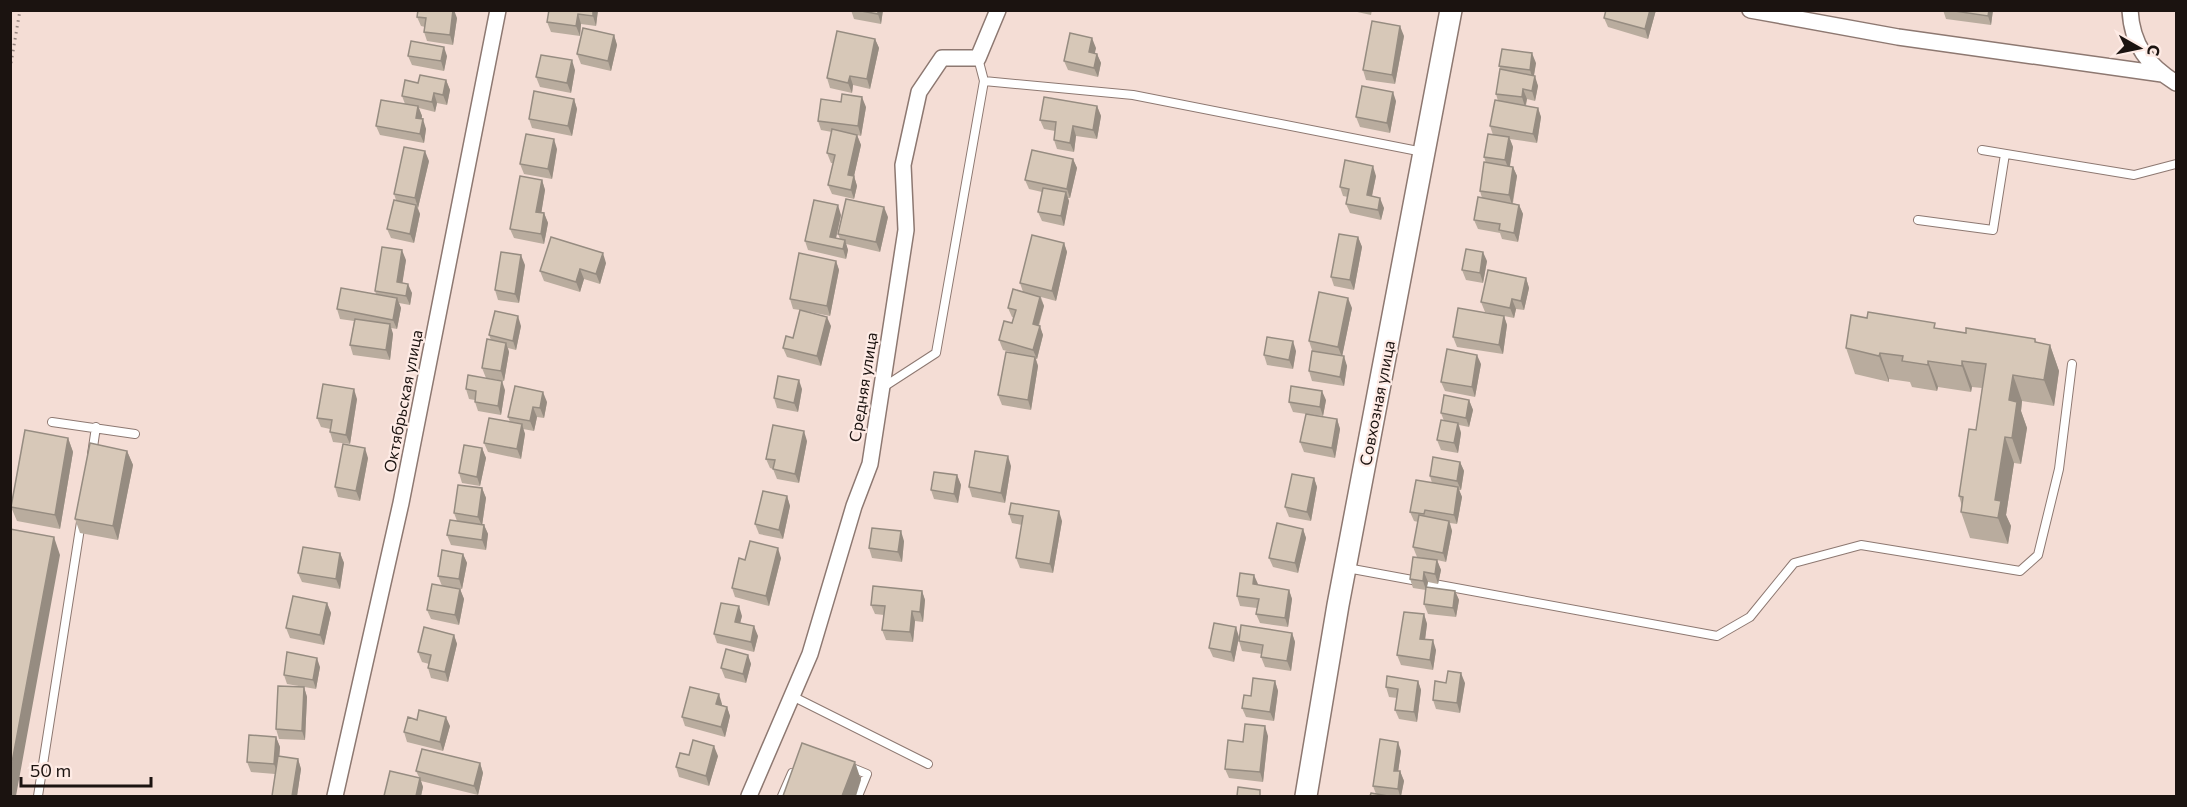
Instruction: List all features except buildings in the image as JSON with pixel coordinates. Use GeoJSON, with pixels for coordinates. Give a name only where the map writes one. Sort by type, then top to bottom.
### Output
{"type":"FeatureCollection","features":[{"type":"Feature","properties":{"kind":"street","name":"Октябрьская улица"},"geometry":{"type":"LineString","coordinates":[[335,796],[401,503],[498,10]]}},
{"type":"Feature","properties":{"kind":"street"},"geometry":{"type":"LineString","coordinates":[[978,58],[998,10]]}},
{"type":"Feature","properties":{"kind":"street","name":"Совхозная улица"},"geometry":{"type":"LineString","coordinates":[[1306,796],[1346,567],[1451,10]]}},
{"type":"Feature","properties":{"kind":"street"},"geometry":{"type":"LineString","coordinates":[[1750,10],[1898,37],[2162,74]]}},
{"type":"Feature","properties":{"kind":"street"},"geometry":{"type":"LineString","coordinates":[[2130,10],[2133,35],[2140,52],[2162,74],[2176,83]]}},
{"type":"Feature","properties":{"kind":"street","name":"Средняя улица"},"geometry":{"type":"LineString","coordinates":[[749,796],[810,654],[854,506],[870,464],[906,230],[903,165],[919,92],[942,58],[978,58]]}},
{"type":"Feature","properties":{"kind":"lane"},"geometry":{"type":"LineString","coordinates":[[882,388],[936,353],[984,81],[978,58]]}},
{"type":"Feature","properties":{"kind":"lane"},"geometry":{"type":"LineString","coordinates":[[984,81],[1133,95],[1424,153]]}},
{"type":"Feature","properties":{"kind":"lane"},"geometry":{"type":"LineString","coordinates":[[1982,150],[2134,175],[2176,164]]}},
{"type":"Feature","properties":{"kind":"lane"},"geometry":{"type":"LineString","coordinates":[[1917,220],[1993,230],[2005,154]]}},
{"type":"Feature","properties":{"kind":"lane"},"geometry":{"type":"LineString","coordinates":[[1346,567],[1717,636],[1750,617],[1794,563],[1861,545],[2020,571],[2038,555],[2059,469],[2072,364]]}},
{"type":"Feature","properties":{"kind":"lane"},"geometry":{"type":"LineString","coordinates":[[52,422],[135,434]]}},
{"type":"Feature","properties":{"kind":"lane"},"geometry":{"type":"LineString","coordinates":[[90,462],[96,427]]}},
{"type":"Feature","properties":{"kind":"lane"},"geometry":{"type":"LineString","coordinates":[[38,796],[83,508]]}},
{"type":"Feature","properties":{"kind":"lane"},"geometry":{"type":"LineString","coordinates":[[792,696],[928,764]]}},
{"type":"Feature","properties":{"kind":"lane"},"geometry":{"type":"LineString","coordinates":[[846,765],[867,774],[858,796]]}},
{"type":"Feature","properties":{"kind":"lane"},"geometry":{"type":"LineString","coordinates":[[782,796],[795,766]]}},
{"type":"Feature","properties":{"kind":"path"},"geometry":{"type":"LineString","coordinates":[[10,69],[20,10]]}}]}
